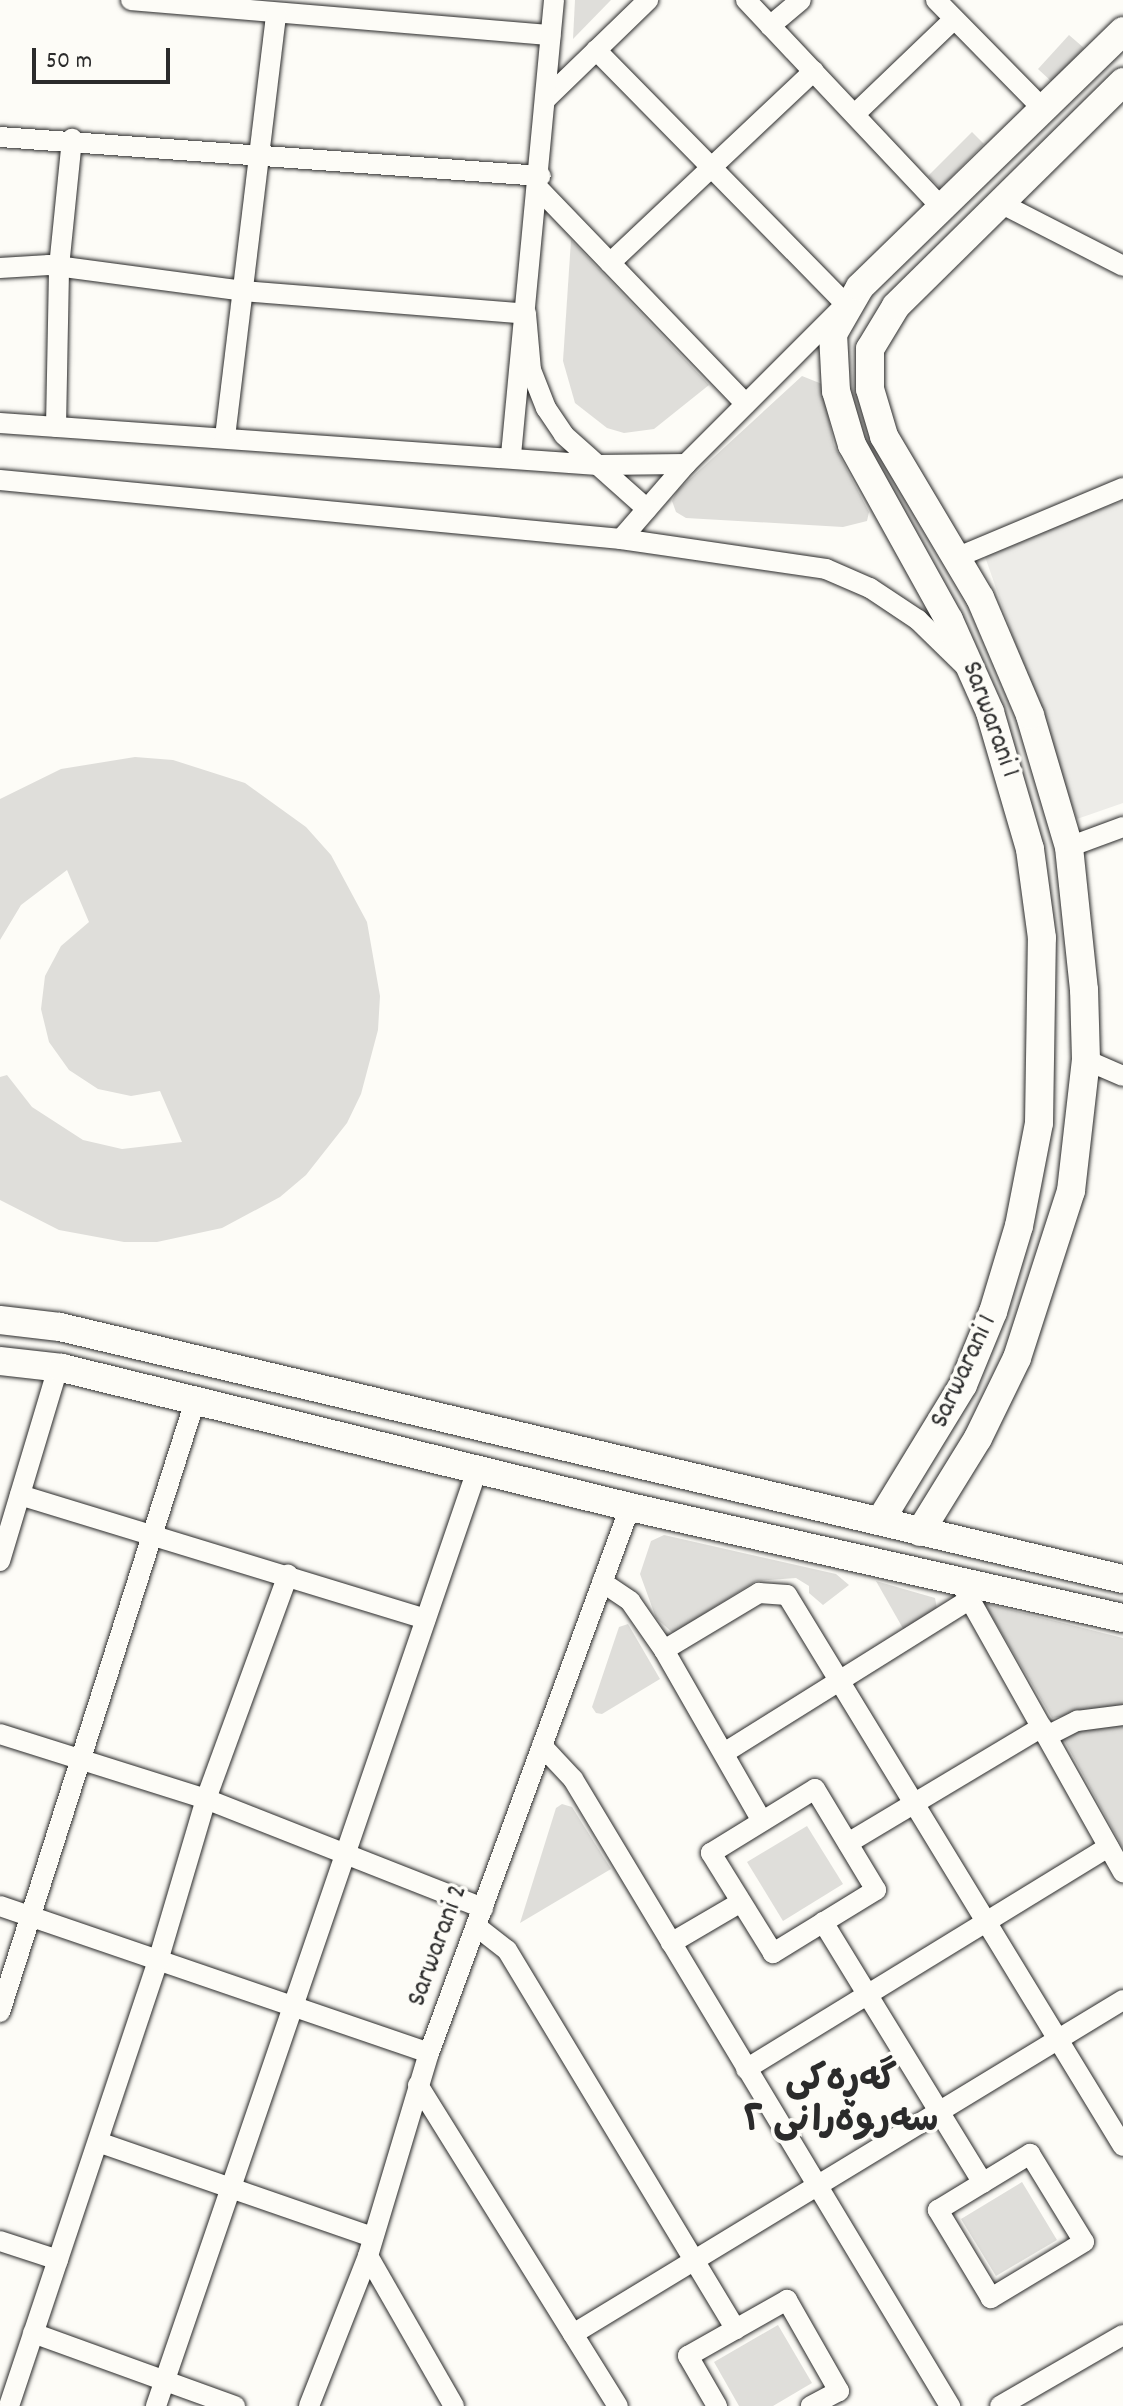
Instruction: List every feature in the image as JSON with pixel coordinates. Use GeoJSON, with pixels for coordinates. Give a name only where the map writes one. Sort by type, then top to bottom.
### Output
{"type":"FeatureCollection","features":[{"type":"Feature","properties":{"kind":"main road","name":"Sarwarani 1"},"geometry":{"type":"LineString","coordinates":[[880,1521],[963,1385],[1016,1238],[1039,1123],[1042,938],[1022,815],[976,677],[845,426],[831,353],[846,304],[1043,109],[1117,50]]}},
{"type":"Feature","properties":{"kind":"main road"},"geometry":{"type":"LineString","coordinates":[[920,1532],[978,1438],[1017,1358],[1071,1191],[1086,1060],[1069,847],[1004,647],[958,557],[884,436],[870,389],[870,349],[896,306],[1123,82]]}},
{"type":"Feature","properties":{"kind":"main road"},"geometry":{"type":"LineString","coordinates":[[1042,938],[1078,932]]}},
{"type":"Feature","properties":{"kind":"main road"},"geometry":{"type":"LineString","coordinates":[[0,1320],[60,1327],[1123,1579]]}},
{"type":"Feature","properties":{"kind":"main road"},"geometry":{"type":"LineString","coordinates":[[0,1361],[58,1368],[964,1591],[1123,1618]]}},
{"type":"Feature","properties":{"kind":"main road"},"geometry":{"type":"LineString","coordinates":[[254,1415],[266,1376]]}},
{"type":"Feature","properties":{"kind":"street"},"geometry":{"type":"LineString","coordinates":[[131,0],[551,35]]}},
{"type":"Feature","properties":{"kind":"street"},"geometry":{"type":"LineString","coordinates":[[511,455],[540,182],[554,0]]}},
{"type":"Feature","properties":{"kind":"street"},"geometry":{"type":"LineString","coordinates":[[547,98],[648,0]]}},
{"type":"Feature","properties":{"kind":"street"},"geometry":{"type":"LineString","coordinates":[[746,0],[942,208]]}},
{"type":"Feature","properties":{"kind":"street"},"geometry":{"type":"LineString","coordinates":[[770,26],[801,0]]}},
{"type":"Feature","properties":{"kind":"street"},"geometry":{"type":"LineString","coordinates":[[936,0],[1043,109]]}},
{"type":"Feature","properties":{"kind":"street"},"geometry":{"type":"LineString","coordinates":[[225,437],[276,14]]}},
{"type":"Feature","properties":{"kind":"street"},"geometry":{"type":"LineString","coordinates":[[855,114],[954,19]]}},
{"type":"Feature","properties":{"kind":"street"},"geometry":{"type":"LineString","coordinates":[[596,50],[846,304],[686,464],[621,539]]}},
{"type":"Feature","properties":{"kind":"street"},"geometry":{"type":"LineString","coordinates":[[610,263],[814,71]]}},
{"type":"Feature","properties":{"kind":"street"},"geometry":{"type":"LineString","coordinates":[[0,137],[72,139],[260,154],[540,182],[610,263],[746,404]]}},
{"type":"Feature","properties":{"kind":"street"},"geometry":{"type":"LineString","coordinates":[[56,427],[59,267],[72,139]]}},
{"type":"Feature","properties":{"kind":"street"},"geometry":{"type":"LineString","coordinates":[[1000,203],[1123,266]]}},
{"type":"Feature","properties":{"kind":"street"},"geometry":{"type":"LineString","coordinates":[[0,268],[59,267],[243,291],[526,314]]}},
{"type":"Feature","properties":{"kind":"street"},"geometry":{"type":"LineString","coordinates":[[526,314],[531,370],[546,408],[564,435],[647,509]]}},
{"type":"Feature","properties":{"kind":"street"},"geometry":{"type":"LineString","coordinates":[[0,423],[511,455],[598,465],[686,464]]}},
{"type":"Feature","properties":{"kind":"street"},"geometry":{"type":"LineString","coordinates":[[0,480],[621,539],[826,569],[870,588],[918,620],[976,677]]}},
{"type":"Feature","properties":{"kind":"street"},"geometry":{"type":"LineString","coordinates":[[958,557],[1123,488]]}},
{"type":"Feature","properties":{"kind":"street"},"geometry":{"type":"LineString","coordinates":[[1069,847],[1123,827]]}},
{"type":"Feature","properties":{"kind":"street"},"geometry":{"type":"LineString","coordinates":[[1086,1060],[1123,1076]]}},
{"type":"Feature","properties":{"kind":"street"},"geometry":{"type":"LineString","coordinates":[[0,1561],[5,1529],[20,1495],[58,1368]]}},
{"type":"Feature","properties":{"kind":"street"},"geometry":{"type":"LineString","coordinates":[[0,2012],[195,1401]]}},
{"type":"Feature","properties":{"kind":"street"},"geometry":{"type":"LineString","coordinates":[[156,2406],[477,1470]]}},
{"type":"Feature","properties":{"kind":"street"},"geometry":{"type":"LineString","coordinates":[[20,1495],[425,1619]]}},
{"type":"Feature","properties":{"kind":"street","name":"Sarwarani 2"},"geometry":{"type":"LineString","coordinates":[[309,2406],[370,2246],[429,2053],[630,1507]]}},
{"type":"Feature","properties":{"kind":"street"},"geometry":{"type":"LineString","coordinates":[[9,2406],[158,1961],[206,1799],[288,1575]]}},
{"type":"Feature","properties":{"kind":"street"},"geometry":{"type":"LineString","coordinates":[[602,1582],[630,1601],[664,1650],[762,1821]]}},
{"type":"Feature","properties":{"kind":"street"},"geometry":{"type":"LineString","coordinates":[[724,1753],[840,1680],[964,1591],[1123,1872]]}},
{"type":"Feature","properties":{"kind":"street"},"geometry":{"type":"LineString","coordinates":[[664,1650],[759,1593],[787,1595],[1123,2146]]}},
{"type":"Feature","properties":{"kind":"street"},"geometry":{"type":"LineString","coordinates":[[848,1843],[1044,1732],[1077,1721],[1123,1715]]}},
{"type":"Feature","properties":{"kind":"street"},"geometry":{"type":"LineString","coordinates":[[0,1734],[206,1799],[343,1854],[479,1917],[507,1950],[736,2329]]}},
{"type":"Feature","properties":{"kind":"street"},"geometry":{"type":"LineString","coordinates":[[542,1746],[573,1779],[950,2406]]}},
{"type":"Feature","properties":{"kind":"street"},"geometry":{"type":"LineString","coordinates":[[815,1789],[876,1890],[773,1953],[711,1853],[762,1821],[815,1789]]}},
{"type":"Feature","properties":{"kind":"street"},"geometry":{"type":"LineString","coordinates":[[746,2069],[1108,1847]]}},
{"type":"Feature","properties":{"kind":"street"},"geometry":{"type":"LineString","coordinates":[[671,1943],[741,1902]]}},
{"type":"Feature","properties":{"kind":"street"},"geometry":{"type":"LineString","coordinates":[[0,1906],[429,2053]]}},
{"type":"Feature","properties":{"kind":"street"},"geometry":{"type":"LineString","coordinates":[[823,1922],[983,2183]]}},
{"type":"Feature","properties":{"kind":"street"},"geometry":{"type":"LineString","coordinates":[[573,2334],[1123,2000]]}},
{"type":"Feature","properties":{"kind":"street"},"geometry":{"type":"LineString","coordinates":[[418,2085],[618,2406]]}},
{"type":"Feature","properties":{"kind":"street"},"geometry":{"type":"LineString","coordinates":[[98,2142],[230,2188],[370,2246],[454,2406]]}},
{"type":"Feature","properties":{"kind":"street"},"geometry":{"type":"LineString","coordinates":[[1030,2154],[1084,2242],[991,2298],[938,2210],[983,2183],[1030,2154]]}},
{"type":"Feature","properties":{"kind":"street"},"geometry":{"type":"LineString","coordinates":[[0,2241],[58,2260]]}},
{"type":"Feature","properties":{"kind":"street"},"geometry":{"type":"LineString","coordinates":[[713,2405],[688,2356],[787,2300],[839,2391],[811,2406]]}},
{"type":"Feature","properties":{"kind":"street"},"geometry":{"type":"LineString","coordinates":[[33,2333],[235,2406]]}},
{"type":"Feature","properties":{"kind":"street"},"geometry":{"type":"LineString","coordinates":[[1000,2406],[1123,2335]]}},
{"type":"Feature","properties":{"kind":"shaded area"},"geometry":{"type":"Polygon","coordinates":[[[575,0],[611,0],[573,39],[575,0]]]}},
{"type":"Feature","properties":{"kind":"shaded area"},"geometry":{"type":"Polygon","coordinates":[[[1069,35],[1084,48],[1052,82],[1038,69],[1069,35]]]}},
{"type":"Feature","properties":{"kind":"shaded area"},"geometry":{"type":"Polygon","coordinates":[[[972,132],[984,144],[940,188],[928,176],[972,132]]]}},
{"type":"Feature","properties":{"kind":"shaded area"},"geometry":{"type":"Polygon","coordinates":[[[571,240],[709,385],[654,429],[624,433],[607,428],[575,403],[563,361],[571,240]]]}},
{"type":"Feature","properties":{"kind":"shaded area"},"geometry":{"type":"Polygon","coordinates":[[[802,376],[822,384],[834,445],[869,512],[867,521],[843,527],[686,518],[676,512],[672,501],[677,491],[802,376]]]}},
{"type":"Feature","properties":{"kind":"shaded area"},"geometry":{"type":"Polygon","coordinates":[[[1123,501],[1123,803],[1077,819],[983,551],[1123,501]]]}},
{"type":"Feature","properties":{"kind":"shaded area"},"geometry":{"type":"Polygon","coordinates":[[[135,757],[173,760],[245,783],[306,827],[331,855],[367,922],[380,996],[378,1030],[361,1094],[347,1123],[306,1175],[280,1197],[222,1228],[157,1242],[124,1242],[59,1230],[0,1200],[0,1077],[7,1075],[32,1107],[83,1140],[122,1149],[182,1142],[160,1091],[131,1096],[98,1089],[69,1070],[49,1042],[41,1009],[45,976],[61,946],[89,922],[67,870],[21,905],[0,940],[0,799],[61,769],[135,757]]]}},
{"type":"Feature","properties":{"kind":"shaded area"},"geometry":{"type":"Polygon","coordinates":[[[664,1535],[836,1574],[849,1585],[823,1605],[809,1593],[809,1586],[796,1578],[756,1581],[673,1633],[656,1618],[640,1574],[651,1541],[664,1535]]]}},
{"type":"Feature","properties":{"kind":"shaded area"},"geometry":{"type":"Polygon","coordinates":[[[876,1581],[935,1598],[937,1609],[905,1632],[876,1581]]]}},
{"type":"Feature","properties":{"kind":"shaded area"},"geometry":{"type":"Polygon","coordinates":[[[984,1603],[1123,1638],[1123,1708],[1052,1718],[984,1603]]]}},
{"type":"Feature","properties":{"kind":"shaded area"},"geometry":{"type":"Polygon","coordinates":[[[628,1624],[660,1679],[602,1714],[596,1713],[592,1707],[619,1627],[628,1624]]]}},
{"type":"Feature","properties":{"kind":"shaded area"},"geometry":{"type":"Polygon","coordinates":[[[1123,1724],[1123,1848],[1063,1738],[1067,1730],[1123,1724]]]}},
{"type":"Feature","properties":{"kind":"shaded area"},"geometry":{"type":"Polygon","coordinates":[[[562,1804],[572,1807],[611,1869],[520,1923],[556,1808],[562,1804]]]}},
{"type":"Feature","properties":{"kind":"shaded area"},"geometry":{"type":"Polygon","coordinates":[[[807,1826],[843,1884],[783,1921],[747,1862],[807,1826]]]}},
{"type":"Feature","properties":{"kind":"shaded area"},"geometry":{"type":"Polygon","coordinates":[[[1022,2182],[1057,2240],[996,2276],[961,2219],[1022,2182]]]}},
{"type":"Feature","properties":{"kind":"shaded area"},"geometry":{"type":"Polygon","coordinates":[[[778,2325],[812,2383],[773,2406],[739,2406],[714,2362],[778,2325]]]}},
{"type":"Feature","properties":{"kind":"district","name":"گەڕەکی سەروەرانی ٢"},"geometry":{"type":"Point","coordinates":[841,2102]}}]}
